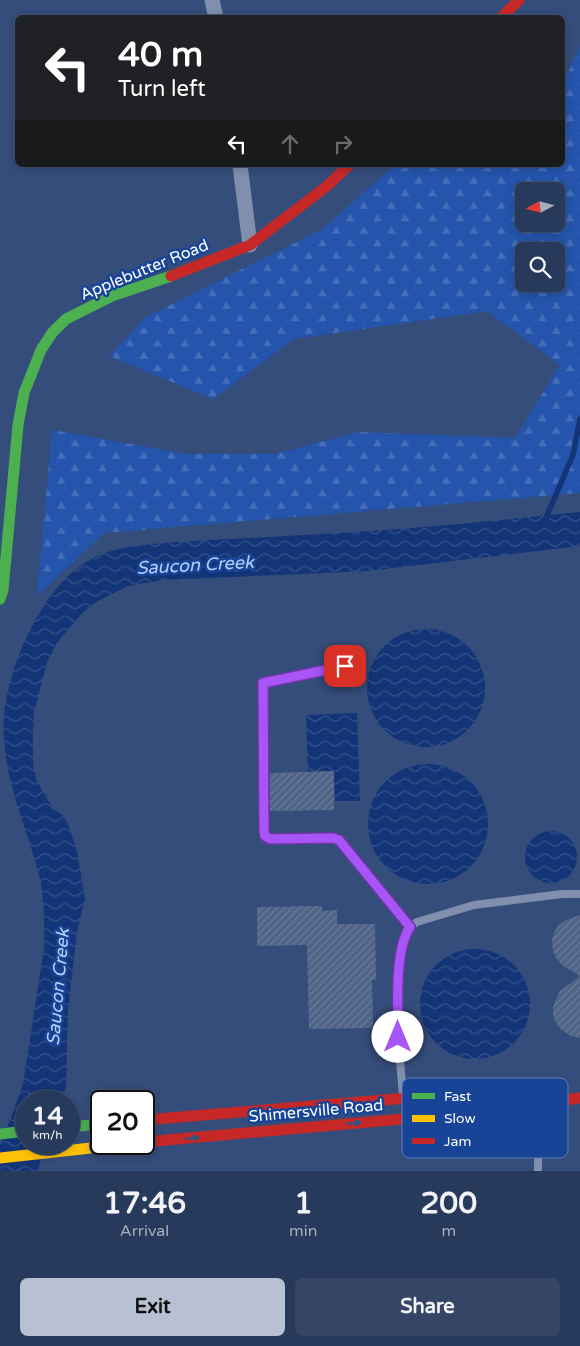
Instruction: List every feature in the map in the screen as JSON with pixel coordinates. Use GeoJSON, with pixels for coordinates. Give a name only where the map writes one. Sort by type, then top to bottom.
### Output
{"type":"FeatureCollection","features":[{"type":"Feature","properties":{"kind":"street"},"geometry":{"type":"LineString","coordinates":[[212,0],[215,15]]}},
{"type":"Feature","properties":{"kind":"street"},"geometry":{"type":"LineString","coordinates":[[504,15],[519,0]]}},
{"type":"Feature","properties":{"kind":"street"},"geometry":{"type":"LineString","coordinates":[[240,167],[250,245]]}},
{"type":"Feature","properties":{"kind":"street","name":"Applebutter Road"},"geometry":{"type":"LineString","coordinates":[[0,599],[3,590],[18,425],[22,401],[34,364],[52,333],[66,319],[112,296],[144,286],[250,245],[327,186],[347,167]]}},
{"type":"Feature","properties":{"kind":"street","name":"Shimersville Road"},"geometry":{"type":"LineString","coordinates":[[155,1119],[402,1098]]}},
{"type":"Feature","properties":{"kind":"street","name":"Shimersville Road"},"geometry":{"type":"LineString","coordinates":[[155,1141],[402,1119]]}},
{"type":"Feature","properties":{"kind":"street"},"geometry":{"type":"LineString","coordinates":[[0,1134],[15,1132]]}},
{"type":"Feature","properties":{"kind":"street"},"geometry":{"type":"LineString","coordinates":[[0,1158],[90,1148]]}},
{"type":"Feature","properties":{"kind":"lane"},"geometry":{"type":"LineString","coordinates":[[345,666],[263,683],[265,836],[270,839],[333,838],[339,840],[410,927]]}},
{"type":"Feature","properties":{"kind":"lane"},"geometry":{"type":"LineString","coordinates":[[402,1078],[398,1037],[398,978],[404,936],[410,927],[417,922],[474,905],[562,894],[580,894]]}},
{"type":"Feature","properties":{"kind":"lane"},"geometry":{"type":"LineString","coordinates":[[538,1158],[538,1171]]}},
{"type":"Feature","properties":{"kind":"green space"},"geometry":{"type":"Polygon","coordinates":[[[580,46],[580,493],[104,533],[37,596],[52,430],[187,454],[275,454],[358,432],[515,438],[560,365],[487,311],[294,339],[213,399],[109,356],[146,317],[321,230],[393,167],[565,167],[565,80],[580,46]]]}},
{"type":"Feature","properties":{"kind":"water","name":"Saucon Creek"},"geometry":{"type":"Polygon","coordinates":[[[580,512],[580,546],[368,571],[162,580],[128,586],[98,601],[83,612],[57,643],[47,662],[34,712],[33,766],[37,781],[53,809],[62,814],[68,824],[77,851],[85,899],[77,932],[68,1010],[65,1090],[21,1090],[44,948],[44,912],[39,875],[10,777],[6,757],[4,715],[14,671],[22,648],[45,604],[60,585],[77,569],[95,557],[118,549],[170,543],[458,524],[580,512]]]}},
{"type":"Feature","properties":{"kind":"water"},"geometry":{"type":"Polygon","coordinates":[[[426,629],[449,633],[468,646],[481,665],[485,688],[481,711],[468,730],[449,743],[426,747],[403,743],[384,730],[371,711],[367,688],[371,665],[384,646],[403,633],[426,629]]]}},
{"type":"Feature","properties":{"kind":"water"},"geometry":{"type":"Polygon","coordinates":[[[357,713],[360,801],[335,801],[334,771],[308,772],[306,715],[357,713]]]}},
{"type":"Feature","properties":{"kind":"water"},"geometry":{"type":"Polygon","coordinates":[[[428,764],[451,769],[461,774],[470,782],[478,791],[483,801],[488,824],[483,847],[478,857],[470,866],[461,874],[451,879],[428,884],[405,879],[395,874],[386,866],[378,857],[373,847],[368,824],[373,801],[378,791],[386,782],[395,774],[405,769],[428,764]]]}},
{"type":"Feature","properties":{"kind":"water"},"geometry":{"type":"Polygon","coordinates":[[[546,831],[556,831],[570,838],[577,852],[577,862],[570,876],[556,883],[546,883],[536,879],[529,872],[525,862],[525,852],[529,842],[536,835],[546,831]]]}},
{"type":"Feature","properties":{"kind":"water"},"geometry":{"type":"Polygon","coordinates":[[[475,949],[496,953],[514,965],[526,983],[530,1004],[526,1025],[514,1043],[496,1055],[475,1059],[454,1055],[436,1043],[424,1025],[420,1004],[424,983],[436,965],[454,953],[475,949]]]}},
{"type":"Feature","properties":{"kind":"water"},"geometry":{"type":"Polygon","coordinates":[[[15,1107],[15,1155],[42,1155],[38,1171],[0,1171],[0,1144],[15,1107]]]}},
{"type":"Feature","properties":{"kind":"building"},"geometry":{"type":"Polygon","coordinates":[[[334,771],[334,810],[270,811],[270,773],[334,771]]]}},
{"type":"Feature","properties":{"kind":"building"},"geometry":{"type":"Polygon","coordinates":[[[322,906],[322,911],[337,910],[337,924],[375,924],[376,980],[372,980],[373,1028],[309,1029],[307,945],[257,946],[257,907],[322,906]]]}},
{"type":"Feature","properties":{"kind":"building"},"geometry":{"type":"Polygon","coordinates":[[[580,915],[580,976],[562,965],[556,958],[552,941],[554,932],[559,925],[566,920],[580,915]]]}},
{"type":"Feature","properties":{"kind":"building"},"geometry":{"type":"Polygon","coordinates":[[[580,976],[580,1038],[571,1036],[557,1025],[553,1016],[553,1007],[560,991],[580,976]]]}},
{"type":"Feature","properties":{"kind":"waterway"},"geometry":{"type":"LineString","coordinates":[[545,520],[573,455],[580,419]]}},
{"type":"Feature","properties":{"kind":"traffic: fast"},"geometry":{"type":"LineString","coordinates":[[0,599],[3,590],[18,425],[24,393],[41,350],[52,333],[66,319],[112,296],[171,276]]}},
{"type":"Feature","properties":{"kind":"traffic: fast"},"geometry":{"type":"LineString","coordinates":[[80,1126],[90,1125]]}},
{"type":"Feature","properties":{"kind":"traffic: fast"},"geometry":{"type":"LineString","coordinates":[[0,1134],[15,1132]]}},
{"type":"Feature","properties":{"kind":"traffic: slow"},"geometry":{"type":"LineString","coordinates":[[0,1158],[90,1148]]}},
{"type":"Feature","properties":{"kind":"traffic: jam"},"geometry":{"type":"LineString","coordinates":[[504,15],[519,0]]}},
{"type":"Feature","properties":{"kind":"traffic: jam"},"geometry":{"type":"LineString","coordinates":[[171,276],[250,245],[327,186],[347,167]]}},
{"type":"Feature","properties":{"kind":"traffic: jam"},"geometry":{"type":"LineString","coordinates":[[155,1119],[402,1098]]}},
{"type":"Feature","properties":{"kind":"traffic: jam"},"geometry":{"type":"LineString","coordinates":[[568,1100],[580,1098]]}},
{"type":"Feature","properties":{"kind":"traffic: jam"},"geometry":{"type":"LineString","coordinates":[[155,1141],[402,1119]]}},
{"type":"Feature","properties":{"kind":"route"},"geometry":{"type":"LineString","coordinates":[[345,666],[263,683],[264,831],[265,836],[270,839],[333,838],[339,840],[410,927],[404,936],[398,978],[398,1037]]}}]}
